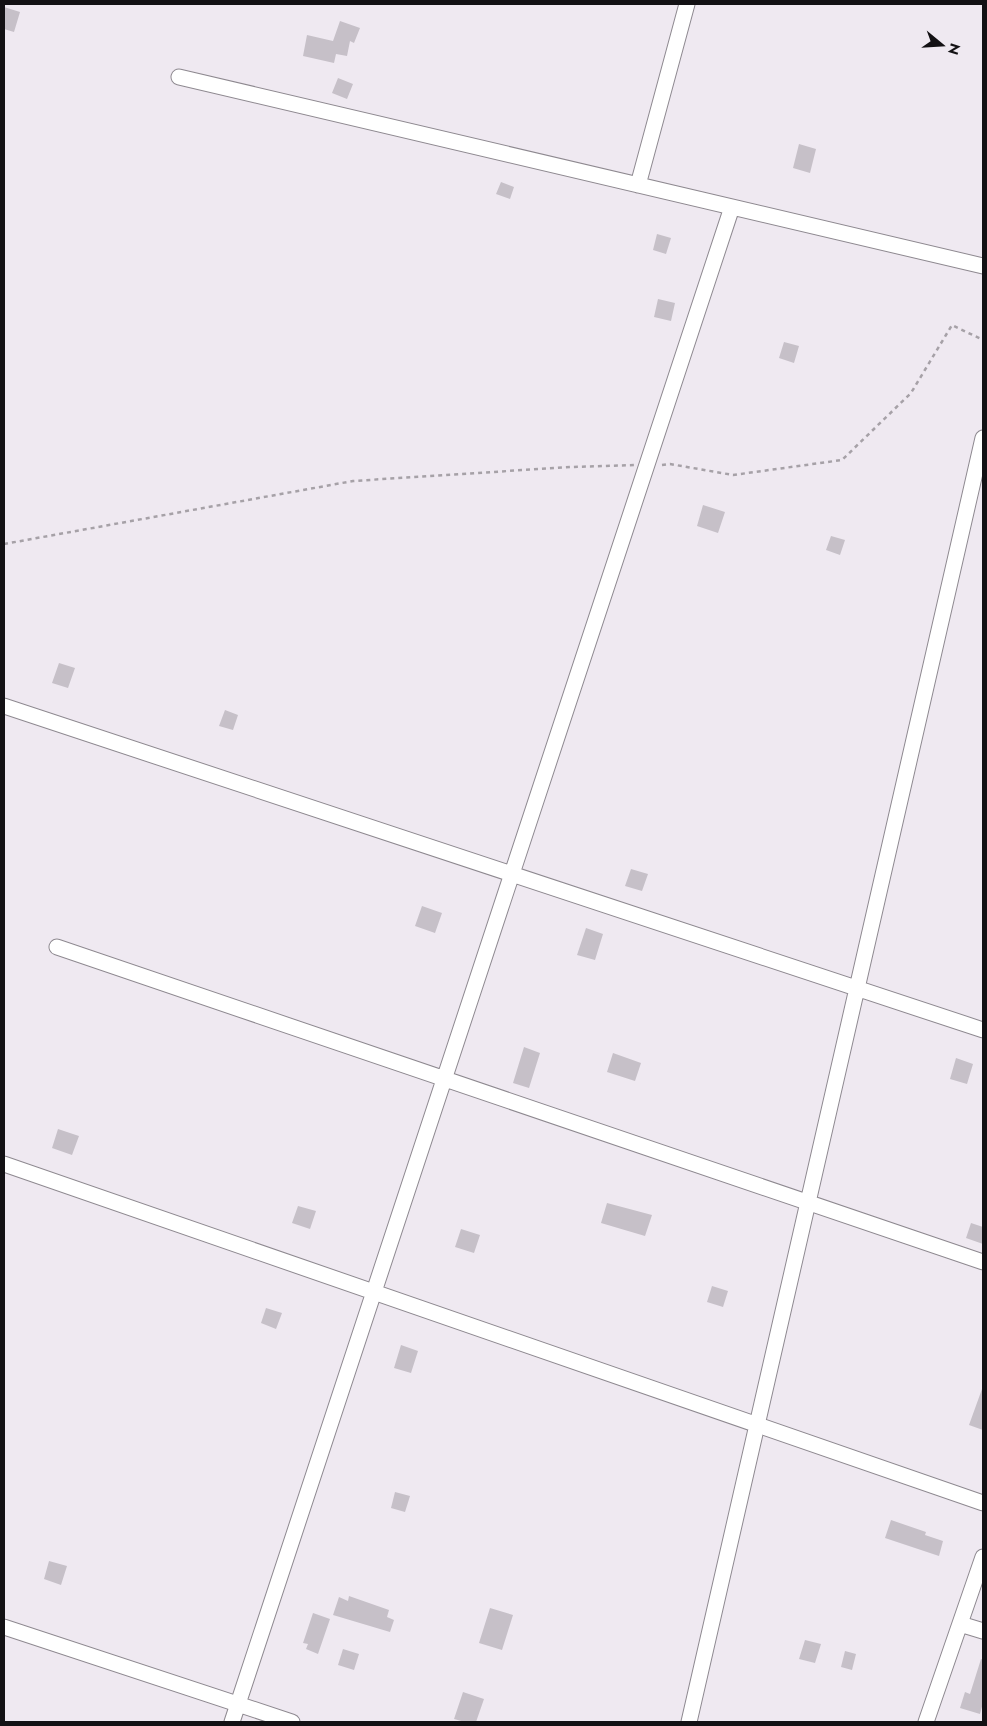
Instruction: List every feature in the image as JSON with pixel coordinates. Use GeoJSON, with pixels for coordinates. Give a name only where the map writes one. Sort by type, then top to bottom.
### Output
{"type":"FeatureCollection","features":[{"type":"Feature","properties":{"kind":"street"},"geometry":{"type":"LineString","coordinates":[[638,185],[687,4]]}},
{"type":"Feature","properties":{"kind":"street"},"geometry":{"type":"LineString","coordinates":[[179,77],[983,266]]}},
{"type":"Feature","properties":{"kind":"street"},"geometry":{"type":"LineString","coordinates":[[232,1722],[732,207]]}},
{"type":"Feature","properties":{"kind":"street"},"geometry":{"type":"LineString","coordinates":[[689,1722],[983,438]]}},
{"type":"Feature","properties":{"kind":"street"},"geometry":{"type":"LineString","coordinates":[[4,706],[983,1030]]}},
{"type":"Feature","properties":{"kind":"street"},"geometry":{"type":"LineString","coordinates":[[58,947],[983,1262]]}},
{"type":"Feature","properties":{"kind":"street"},"geometry":{"type":"LineString","coordinates":[[4,1164],[983,1503]]}},
{"type":"Feature","properties":{"kind":"street"},"geometry":{"type":"LineString","coordinates":[[926,1722],[983,1558]]}},
{"type":"Feature","properties":{"kind":"street"},"geometry":{"type":"LineString","coordinates":[[960,1624],[983,1631]]}},
{"type":"Feature","properties":{"kind":"street"},"geometry":{"type":"LineString","coordinates":[[4,1627],[292,1722]]}},
{"type":"Feature","properties":{"kind":"path"},"geometry":{"type":"LineString","coordinates":[[4,544],[352,481],[570,467],[670,464],[733,475],[842,460],[911,393],[952,325],[983,340]]}},
{"type":"Feature","properties":{"kind":"building"},"geometry":{"type":"Polygon","coordinates":[[[4,7],[20,12],[14,32],[4,29],[4,7]]]}},
{"type":"Feature","properties":{"kind":"building"},"geometry":{"type":"Polygon","coordinates":[[[340,21],[360,28],[354,43],[350,41],[347,56],[336,54],[334,63],[303,56],[307,35],[333,41],[340,21]]]}},
{"type":"Feature","properties":{"kind":"building"},"geometry":{"type":"Polygon","coordinates":[[[338,78],[353,84],[347,99],[332,93],[338,78]]]}},
{"type":"Feature","properties":{"kind":"building"},"geometry":{"type":"Polygon","coordinates":[[[799,144],[816,149],[810,173],[793,168],[799,144]]]}},
{"type":"Feature","properties":{"kind":"building"},"geometry":{"type":"Polygon","coordinates":[[[501,182],[514,187],[510,199],[496,194],[501,182]]]}},
{"type":"Feature","properties":{"kind":"building"},"geometry":{"type":"Polygon","coordinates":[[[657,234],[671,238],[666,254],[653,250],[657,234]]]}},
{"type":"Feature","properties":{"kind":"building"},"geometry":{"type":"Polygon","coordinates":[[[658,299],[675,303],[671,321],[654,317],[658,299]]]}},
{"type":"Feature","properties":{"kind":"building"},"geometry":{"type":"Polygon","coordinates":[[[784,342],[799,346],[794,363],[779,358],[784,342]]]}},
{"type":"Feature","properties":{"kind":"building"},"geometry":{"type":"Polygon","coordinates":[[[703,505],[725,512],[718,533],[697,526],[703,505]]]}},
{"type":"Feature","properties":{"kind":"building"},"geometry":{"type":"Polygon","coordinates":[[[831,536],[845,540],[840,555],[826,550],[831,536]]]}},
{"type":"Feature","properties":{"kind":"building"},"geometry":{"type":"Polygon","coordinates":[[[59,663],[75,668],[68,688],[52,683],[59,663]]]}},
{"type":"Feature","properties":{"kind":"building"},"geometry":{"type":"Polygon","coordinates":[[[225,710],[238,715],[233,730],[219,726],[225,710]]]}},
{"type":"Feature","properties":{"kind":"building"},"geometry":{"type":"Polygon","coordinates":[[[631,869],[648,874],[642,891],[625,886],[631,869]]]}},
{"type":"Feature","properties":{"kind":"building"},"geometry":{"type":"Polygon","coordinates":[[[422,906],[442,913],[435,933],[415,926],[422,906]]]}},
{"type":"Feature","properties":{"kind":"building"},"geometry":{"type":"Polygon","coordinates":[[[586,928],[603,934],[595,960],[577,955],[586,928]]]}},
{"type":"Feature","properties":{"kind":"building"},"geometry":{"type":"Polygon","coordinates":[[[524,1047],[540,1053],[529,1088],[513,1083],[524,1047]]]}},
{"type":"Feature","properties":{"kind":"building"},"geometry":{"type":"Polygon","coordinates":[[[613,1053],[641,1063],[635,1081],[607,1072],[613,1053]]]}},
{"type":"Feature","properties":{"kind":"building"},"geometry":{"type":"Polygon","coordinates":[[[956,1058],[973,1064],[967,1084],[950,1079],[956,1058]]]}},
{"type":"Feature","properties":{"kind":"building"},"geometry":{"type":"Polygon","coordinates":[[[58,1129],[79,1136],[72,1155],[52,1148],[58,1129]]]}},
{"type":"Feature","properties":{"kind":"building"},"geometry":{"type":"Polygon","coordinates":[[[607,1203],[652,1215],[645,1236],[601,1223],[607,1203]]]}},
{"type":"Feature","properties":{"kind":"building"},"geometry":{"type":"Polygon","coordinates":[[[298,1206],[316,1211],[310,1229],[292,1223],[298,1206]]]}},
{"type":"Feature","properties":{"kind":"building"},"geometry":{"type":"Polygon","coordinates":[[[971,1223],[983,1227],[983,1244],[966,1238],[971,1223]]]}},
{"type":"Feature","properties":{"kind":"building"},"geometry":{"type":"Polygon","coordinates":[[[461,1229],[480,1235],[474,1253],[455,1247],[461,1229]]]}},
{"type":"Feature","properties":{"kind":"building"},"geometry":{"type":"Polygon","coordinates":[[[712,1286],[728,1291],[723,1307],[707,1302],[712,1286]]]}},
{"type":"Feature","properties":{"kind":"building"},"geometry":{"type":"Polygon","coordinates":[[[266,1308],[282,1313],[276,1329],[261,1323],[266,1308]]]}},
{"type":"Feature","properties":{"kind":"building"},"geometry":{"type":"Polygon","coordinates":[[[401,1345],[418,1351],[411,1373],[394,1368],[401,1345]]]}},
{"type":"Feature","properties":{"kind":"building"},"geometry":{"type":"Polygon","coordinates":[[[983,1389],[983,1430],[969,1425],[983,1389]]]}},
{"type":"Feature","properties":{"kind":"building"},"geometry":{"type":"Polygon","coordinates":[[[395,1492],[410,1496],[405,1512],[391,1508],[395,1492]]]}},
{"type":"Feature","properties":{"kind":"building"},"geometry":{"type":"Polygon","coordinates":[[[891,1520],[926,1532],[925,1535],[943,1541],[939,1556],[885,1538],[891,1520]]]}},
{"type":"Feature","properties":{"kind":"building"},"geometry":{"type":"Polygon","coordinates":[[[49,1561],[67,1566],[61,1585],[44,1579],[49,1561]]]}},
{"type":"Feature","properties":{"kind":"building"},"geometry":{"type":"Polygon","coordinates":[[[349,1596],[389,1610],[387,1617],[394,1620],[390,1632],[333,1615],[339,1597],[348,1601],[349,1596]]]}},
{"type":"Feature","properties":{"kind":"building"},"geometry":{"type":"Polygon","coordinates":[[[490,1608],[513,1615],[502,1650],[479,1643],[490,1608]]]}},
{"type":"Feature","properties":{"kind":"building"},"geometry":{"type":"Polygon","coordinates":[[[313,1613],[330,1619],[318,1654],[306,1649],[308,1644],[303,1643],[313,1613]]]}},
{"type":"Feature","properties":{"kind":"building"},"geometry":{"type":"Polygon","coordinates":[[[805,1640],[821,1644],[815,1663],[799,1659],[805,1640]]]}},
{"type":"Feature","properties":{"kind":"building"},"geometry":{"type":"Polygon","coordinates":[[[343,1649],[359,1654],[354,1670],[338,1665],[343,1649]]]}},
{"type":"Feature","properties":{"kind":"building"},"geometry":{"type":"Polygon","coordinates":[[[845,1651],[856,1654],[852,1670],[841,1667],[845,1651]]]}},
{"type":"Feature","properties":{"kind":"building"},"geometry":{"type":"Polygon","coordinates":[[[981,1659],[983,1660],[983,1703],[980,1714],[960,1708],[965,1692],[970,1694],[981,1659]]]}},
{"type":"Feature","properties":{"kind":"building"},"geometry":{"type":"Polygon","coordinates":[[[463,1692],[484,1699],[476,1722],[454,1719],[463,1692]]]}}]}
